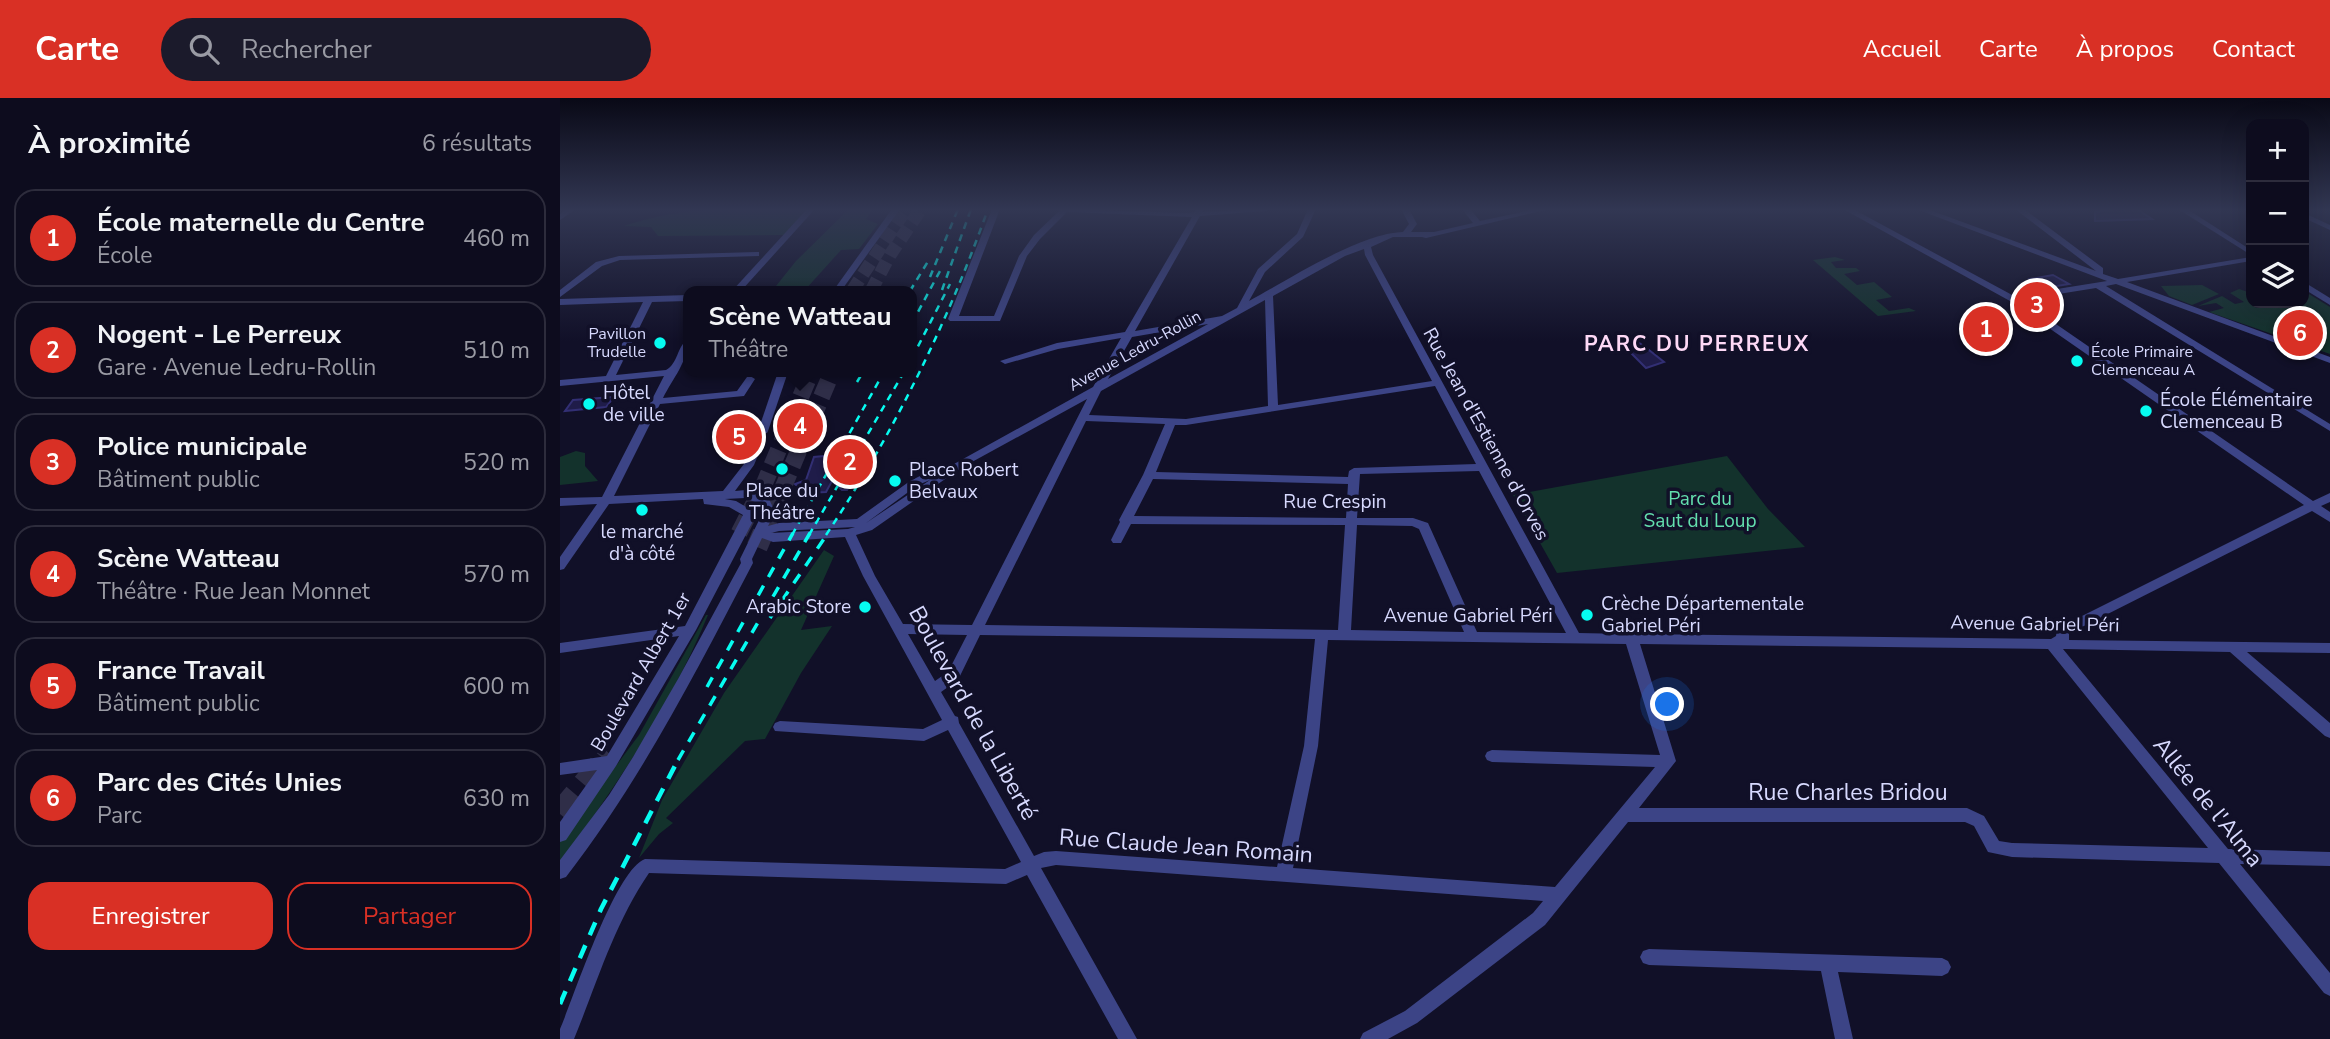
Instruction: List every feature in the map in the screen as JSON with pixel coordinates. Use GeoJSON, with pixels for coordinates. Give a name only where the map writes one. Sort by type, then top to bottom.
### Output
{"type":"FeatureCollection","features":[{"type":"Feature","properties":{"kind":"street"},"geometry":{"type":"LineString","coordinates":[[741,286],[771,253]]}},
{"type":"Feature","properties":{"kind":"street"},"geometry":{"type":"LineString","coordinates":[[841,286],[864,253]]}},
{"type":"Feature","properties":{"kind":"street"},"geometry":{"type":"LineString","coordinates":[[979,253],[953,319],[997,319],[1026,253]]}},
{"type":"Feature","properties":{"kind":"street"},"geometry":{"type":"LineString","coordinates":[[934,689],[953,676],[1083,418],[1175,253]]}},
{"type":"Feature","properties":{"kind":"street"},"geometry":{"type":"LineString","coordinates":[[1239,312],[1261,271],[1281,253]]}},
{"type":"Feature","properties":{"kind":"street","name":"Avenue Ledru-Rollin"},"geometry":{"type":"LineString","coordinates":[[858,528],[957,466],[1344,253]]}},
{"type":"Feature","properties":{"kind":"street","name":"Avenue Ledru-Rollin"},"geometry":{"type":"LineString","coordinates":[[1328,263],[1355,253]]}},
{"type":"Feature","properties":{"kind":"street","name":"Rue Jean d'Estienne d'Orves"},"geometry":{"type":"LineString","coordinates":[[1368,253],[1574,636]]}},
{"type":"Feature","properties":{"kind":"street"},"geometry":{"type":"LineString","coordinates":[[1928,253],[2012,299],[2330,518]]}},
{"type":"Feature","properties":{"kind":"street"},"geometry":{"type":"LineString","coordinates":[[2030,253],[2098,280],[2330,428]]}},
{"type":"Feature","properties":{"kind":"street"},"geometry":{"type":"LineString","coordinates":[[2077,253],[2100,270],[2098,280]]}},
{"type":"Feature","properties":{"kind":"street"},"geometry":{"type":"LineString","coordinates":[[562,290],[599,264],[619,258],[757,254]]}},
{"type":"Feature","properties":{"kind":"street"},"geometry":{"type":"LineString","coordinates":[[2115,282],[2246,260]]}},
{"type":"Feature","properties":{"kind":"street"},"geometry":{"type":"LineString","coordinates":[[2012,299],[2098,280],[2115,282],[2330,360]]}},
{"type":"Feature","properties":{"kind":"street"},"geometry":{"type":"LineString","coordinates":[[2309,288],[2330,302]]}},
{"type":"Feature","properties":{"kind":"street"},"geometry":{"type":"LineString","coordinates":[[1269,296],[1273,408]]}},
{"type":"Feature","properties":{"kind":"street"},"geometry":{"type":"LineString","coordinates":[[560,302],[683,298]]}},
{"type":"Feature","properties":{"kind":"street"},"geometry":{"type":"LineString","coordinates":[[609,379],[649,299]]}},
{"type":"Feature","properties":{"kind":"street"},"geometry":{"type":"LineString","coordinates":[[1005,360],[1057,346],[1227,318]]}},
{"type":"Feature","properties":{"kind":"street"},"geometry":{"type":"LineString","coordinates":[[560,383],[668,373],[675,369],[683,352]]}},
{"type":"Feature","properties":{"kind":"street"},"geometry":{"type":"LineString","coordinates":[[560,566],[606,500],[658,401],[670,376],[668,373]]}},
{"type":"Feature","properties":{"kind":"street"},"geometry":{"type":"LineString","coordinates":[[724,498],[749,465],[781,377]]}},
{"type":"Feature","properties":{"kind":"street"},"geometry":{"type":"LineString","coordinates":[[658,401],[740,394],[750,379]]}},
{"type":"Feature","properties":{"kind":"street"},"geometry":{"type":"LineString","coordinates":[[1083,418],[1186,422],[1436,383]]}},
{"type":"Feature","properties":{"kind":"street"},"geometry":{"type":"LineString","coordinates":[[1117,540],[1149,475],[1171,420]]}},
{"type":"Feature","properties":{"kind":"street","name":"Avenue Ledru-Rollin"},"geometry":{"type":"LineString","coordinates":[[858,528],[914,483],[942,469],[957,466]]}},
{"type":"Feature","properties":{"kind":"street"},"geometry":{"type":"LineString","coordinates":[[1344,635],[1354,471],[1484,467]]}},
{"type":"Feature","properties":{"kind":"street","name":"Avenue Ledru-Rollin"},"geometry":{"type":"LineString","coordinates":[[919,491],[942,469]]}},
{"type":"Feature","properties":{"kind":"street"},"geometry":{"type":"LineString","coordinates":[[1149,475],[1354,481]]}},
{"type":"Feature","properties":{"kind":"street"},"geometry":{"type":"LineString","coordinates":[[2052,645],[2063,638],[2062,632],[2069,628],[2330,497]]}},
{"type":"Feature","properties":{"kind":"street"},"geometry":{"type":"LineString","coordinates":[[560,502],[652,498],[759,498],[765,502],[769,512]]}},
{"type":"Feature","properties":{"kind":"street"},"geometry":{"type":"LineString","coordinates":[[724,498],[749,514],[743,529],[773,538],[858,528]]}},
{"type":"Feature","properties":{"kind":"street","name":"Boulevard Albert 1er"},"geometry":{"type":"LineString","coordinates":[[747,563],[746,558],[769,512]]}},
{"type":"Feature","properties":{"kind":"street","name":"Rue Crespin"},"geometry":{"type":"LineString","coordinates":[[1125,520],[1413,522],[1424,526],[1472,636]]}},
{"type":"Feature","properties":{"kind":"street"},"geometry":{"type":"LineString","coordinates":[[759,533],[779,527],[858,528]]}},
{"type":"Feature","properties":{"kind":"street"},"geometry":{"type":"LineString","coordinates":[[858,528],[860,555]]}},
{"type":"Feature","properties":{"kind":"street","name":"Boulevard de la Liberté"},"geometry":{"type":"LineString","coordinates":[[858,528],[860,555],[1128,1039]]}},
{"type":"Feature","properties":{"kind":"street","name":"Boulevard Albert 1er"},"geometry":{"type":"LineString","coordinates":[[560,835],[611,762],[690,630],[743,529]]}},
{"type":"Feature","properties":{"kind":"street","name":"Boulevard Albert 1er"},"geometry":{"type":"LineString","coordinates":[[560,872],[614,803],[747,563],[773,538]]}},
{"type":"Feature","properties":{"kind":"street","name":"Avenue Gabriel Péri"},"geometry":{"type":"LineString","coordinates":[[900,629],[2330,648]]}},
{"type":"Feature","properties":{"kind":"street"},"geometry":{"type":"LineString","coordinates":[[560,648],[690,630]]}},
{"type":"Feature","properties":{"kind":"street"},"geometry":{"type":"LineString","coordinates":[[1283,876],[1311,746],[1322,634]]}},
{"type":"Feature","properties":{"kind":"street"},"geometry":{"type":"LineString","coordinates":[[1631,637],[1669,761]]}},
{"type":"Feature","properties":{"kind":"street","name":"Allée de l'Alma"},"geometry":{"type":"LineString","coordinates":[[2052,645],[2330,987]]}},
{"type":"Feature","properties":{"kind":"street"},"geometry":{"type":"LineString","coordinates":[[2233,647],[2330,732]]}},
{"type":"Feature","properties":{"kind":"street"},"geometry":{"type":"LineString","coordinates":[[780,727],[924,735],[953,721]]}},
{"type":"Feature","properties":{"kind":"street"},"geometry":{"type":"LineString","coordinates":[[1492,755],[1669,761]]}},
{"type":"Feature","properties":{"kind":"street"},"geometry":{"type":"LineString","coordinates":[[1369,1039],[1412,1017],[1539,919],[1669,761]]}},
{"type":"Feature","properties":{"kind":"street"},"geometry":{"type":"LineString","coordinates":[[560,769],[611,762]]}},
{"type":"Feature","properties":{"kind":"street","name":"Rue Charles Bridou"},"geometry":{"type":"LineString","coordinates":[[1626,815],[1967,815],[1979,821],[1994,847],[2054,849]]}},
{"type":"Feature","properties":{"kind":"street"},"geometry":{"type":"LineString","coordinates":[[2054,849],[2330,859]]}},
{"type":"Feature","properties":{"kind":"street","name":"Rue Claude Jean Romain"},"geometry":{"type":"LineString","coordinates":[[645,866],[1006,877],[1056,858],[1560,895]]}},
{"type":"Feature","properties":{"kind":"street"},"geometry":{"type":"LineString","coordinates":[[565,1039],[615,917],[631,884],[645,866]]}},
{"type":"Feature","properties":{"kind":"street"},"geometry":{"type":"LineString","coordinates":[[1649,957],[1942,967]]}},
{"type":"Feature","properties":{"kind":"street"},"geometry":{"type":"LineString","coordinates":[[1828,964],[1844,1039]]}},
{"type":"Feature","properties":{"kind":"green space"},"geometry":{"type":"Polygon","coordinates":[[[804,253],[838,253],[809,286],[776,286],[804,253]]]}},
{"type":"Feature","properties":{"kind":"green space"},"geometry":{"type":"Polygon","coordinates":[[[1835,257],[1845,260],[1831,262],[1836,268],[1856,268],[1860,271],[1844,274],[1857,285],[1874,282],[1892,297],[1876,300],[1889,311],[1909,308],[1916,311],[1878,316],[1813,260],[1835,257]]]}},
{"type":"Feature","properties":{"kind":"green space"},"geometry":{"type":"Polygon","coordinates":[[[2202,285],[2219,294],[2192,305],[2169,296],[2161,286],[2202,285]]]}},
{"type":"Feature","properties":{"kind":"green space"},"geometry":{"type":"Polygon","coordinates":[[[2239,289],[2246,291],[2246,308],[2309,308],[2309,294],[2330,307],[2330,354],[2209,312],[2224,308],[2216,303],[2198,306],[2222,296],[2235,304],[2244,302],[2230,293],[2239,289]]]}},
{"type":"Feature","properties":{"kind":"green space"},"geometry":{"type":"Polygon","coordinates":[[[576,451],[585,453],[585,466],[598,481],[560,485],[560,457],[576,451]]]}},
{"type":"Feature","properties":{"kind":"green space","name":"Parc du Saut du Loup"},"geometry":{"type":"Polygon","coordinates":[[[1727,456],[1768,509],[1805,547],[1557,573],[1513,495],[1727,456]]]}},
{"type":"Feature","properties":{"kind":"green space"},"geometry":{"type":"Polygon","coordinates":[[[824,550],[834,556],[801,630],[832,626],[801,673],[765,739],[745,741],[666,818],[673,823],[659,834],[639,858],[662,800],[724,693],[824,550]]]}},
{"type":"Feature","properties":{"kind":"green space"},"geometry":{"type":"Polygon","coordinates":[[[706,615],[677,681],[642,743],[560,862],[560,841],[639,735],[706,615]]]}},
{"type":"Feature","properties":{"kind":"building"},"geometry":{"type":"Polygon","coordinates":[[[2053,275],[2069,284],[2045,288],[2030,279],[2053,275]]]}},
{"type":"Feature","properties":{"kind":"building"},"geometry":{"type":"Polygon","coordinates":[[[1636,341],[1664,362],[1646,368],[1623,345],[1636,341]]]}},
{"type":"Feature","properties":{"kind":"building","name":"Hôtel de ville"},"geometry":{"type":"Polygon","coordinates":[[[614,397],[606,407],[565,411],[573,400],[614,397]]]}},
{"type":"Feature","properties":{"kind":"building"},"geometry":{"type":"Polygon","coordinates":[[[846,454],[832,475],[857,474],[847,490],[842,490],[832,481],[826,492],[806,493],[795,484],[806,480],[814,457],[846,454]]]}},
{"type":"Feature","properties":{"kind":"tunnel"},"geometry":{"type":"LineString","coordinates":[[855,286],[877,253]]}},
{"type":"Feature","properties":{"kind":"tunnel"},"geometry":{"type":"LineString","coordinates":[[874,286],[891,253]]}},
{"type":"Feature","properties":{"kind":"tunnel"},"geometry":{"type":"LineString","coordinates":[[739,533],[765,482],[809,377]]}},
{"type":"Feature","properties":{"kind":"tunnel"},"geometry":{"type":"LineString","coordinates":[[763,535],[830,377]]}},
{"type":"Feature","properties":{"kind":"tunnel"},"geometry":{"type":"LineString","coordinates":[[757,547],[763,533]]}},
{"type":"Feature","properties":{"kind":"tunnel"},"geometry":{"type":"LineString","coordinates":[[605,760],[610,754]]}},
{"type":"Feature","properties":{"kind":"tunnel"},"geometry":{"type":"LineString","coordinates":[[560,814],[607,758]]}},
{"type":"Feature","properties":{"kind":"railway"},"geometry":{"type":"LineString","coordinates":[[930,277],[940,253]]}},
{"type":"Feature","properties":{"kind":"railway"},"geometry":{"type":"LineString","coordinates":[[942,290],[955,253]]}},
{"type":"Feature","properties":{"kind":"railway"},"geometry":{"type":"LineString","coordinates":[[917,377],[972,253]]}},
{"type":"Feature","properties":{"kind":"railway"},"geometry":{"type":"LineString","coordinates":[[913,286],[930,258]]}},
{"type":"Feature","properties":{"kind":"railway"},"geometry":{"type":"LineString","coordinates":[[917,314],[940,271]]}},
{"type":"Feature","properties":{"kind":"railway"},"geometry":{"type":"LineString","coordinates":[[917,348],[950,284]]}},
{"type":"Feature","properties":{"kind":"railway"},"geometry":{"type":"LineString","coordinates":[[857,382],[860,377]]}},
{"type":"Feature","properties":{"kind":"railway"},"geometry":{"type":"LineString","coordinates":[[792,535],[881,377]]}},
{"type":"Feature","properties":{"kind":"railway"},"geometry":{"type":"LineString","coordinates":[[809,535],[901,377]]}},
{"type":"Feature","properties":{"kind":"railway"},"geometry":{"type":"LineString","coordinates":[[826,535],[874,457],[917,377]]}},
{"type":"Feature","properties":{"kind":"railway"},"geometry":{"type":"LineString","coordinates":[[707,687],[793,533]]}},
{"type":"Feature","properties":{"kind":"railway"},"geometry":{"type":"LineString","coordinates":[[678,760],[810,533]]}},
{"type":"Feature","properties":{"kind":"railway"},"geometry":{"type":"LineString","coordinates":[[770,618],[828,533]]}},
{"type":"Feature","properties":{"kind":"railway"},"geometry":{"type":"LineString","coordinates":[[560,1004],[601,909],[679,758]]}},
{"type":"Feature","properties":{"kind":"place","name":"Police municipale"},"geometry":{"type":"Point","coordinates":[2037,305]}},
{"type":"Feature","properties":{"kind":"place","name":"École maternelle du Centre"},"geometry":{"type":"Point","coordinates":[1986,329]}},
{"type":"Feature","properties":{"kind":"place","name":"Parc des Cités Unies"},"geometry":{"type":"Point","coordinates":[2300,333]}},
{"type":"Feature","properties":{"kind":"place","name":"Pavillon Trudelle"},"geometry":{"type":"Point","coordinates":[660,343]}},
{"type":"Feature","properties":{"kind":"place","name":"École Primaire Clemenceau A"},"geometry":{"type":"Point","coordinates":[2077,361]}},
{"type":"Feature","properties":{"kind":"place","name":"Hôtel de ville"},"geometry":{"type":"Point","coordinates":[589,404]}},
{"type":"Feature","properties":{"kind":"place","name":"École Élémentaire Clemenceau B"},"geometry":{"type":"Point","coordinates":[2146,411]}},
{"type":"Feature","properties":{"kind":"place","name":"Scène Watteau"},"geometry":{"type":"Point","coordinates":[800,426]}},
{"type":"Feature","properties":{"kind":"place","name":"France Travail"},"geometry":{"type":"Point","coordinates":[739,437]}},
{"type":"Feature","properties":{"kind":"place","name":"Nogent - Le Perreux"},"geometry":{"type":"Point","coordinates":[850,462]}},
{"type":"Feature","properties":{"kind":"place","name":"Place du Théâtre"},"geometry":{"type":"Point","coordinates":[782,469]}},
{"type":"Feature","properties":{"kind":"place","name":"Place Robert Belvaux"},"geometry":{"type":"Point","coordinates":[895,481]}},
{"type":"Feature","properties":{"kind":"place","name":"le marché d'à côté"},"geometry":{"type":"Point","coordinates":[642,510]}},
{"type":"Feature","properties":{"kind":"place","name":"Arabic Store"},"geometry":{"type":"Point","coordinates":[865,607]}},
{"type":"Feature","properties":{"kind":"place","name":"Crèche Départementale Gabriel Péri"},"geometry":{"type":"Point","coordinates":[1587,615]}},
{"type":"Feature","properties":{"kind":"district","name":"PARC DU PERREUX"},"geometry":{"type":"Point","coordinates":[1697,344]}}]}
